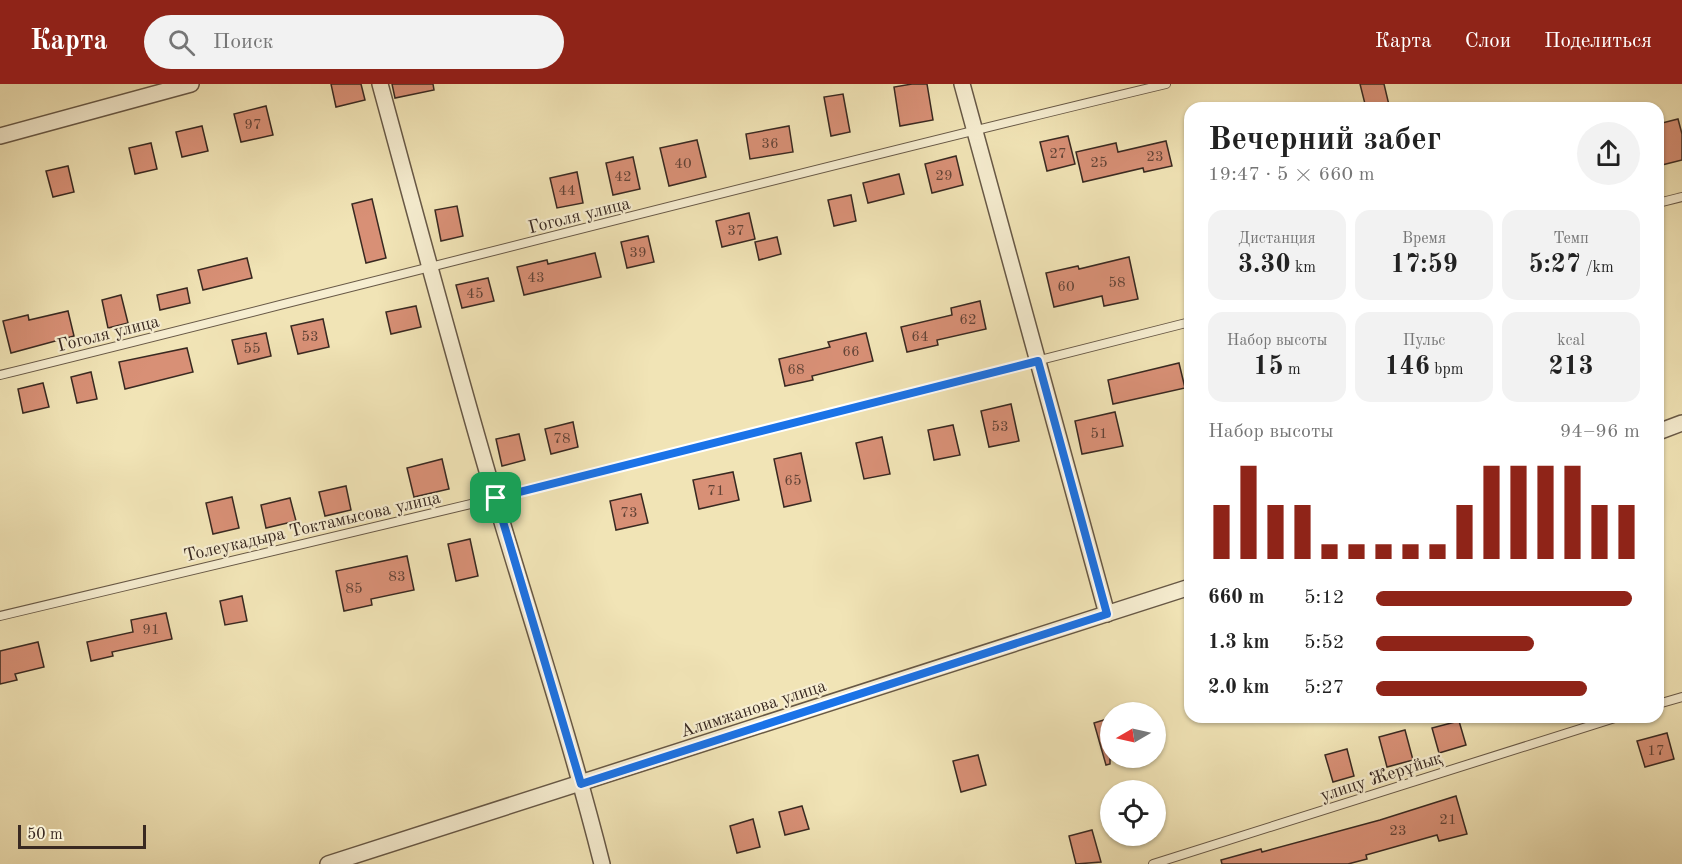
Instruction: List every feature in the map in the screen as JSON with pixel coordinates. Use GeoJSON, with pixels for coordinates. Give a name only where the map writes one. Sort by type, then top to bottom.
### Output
{"type":"FeatureCollection","features":[{"type":"Feature","properties":{"kind":"street"},"geometry":{"type":"LineString","coordinates":[[0,136],[191,84]]}},
{"type":"Feature","properties":{"kind":"street"},"geometry":{"type":"LineString","coordinates":[[380,84],[430,268],[581,784],[602,864]]}},
{"type":"Feature","properties":{"kind":"street"},"geometry":{"type":"LineString","coordinates":[[962,84],[1107,614]]}},
{"type":"Feature","properties":{"kind":"street"},"geometry":{"type":"LineString","coordinates":[[1664,430],[1682,423]]}},
{"type":"Feature","properties":{"kind":"street","name":"Алимжанова улица"},"geometry":{"type":"LineString","coordinates":[[328,864],[1184,589]]}},
{"type":"Feature","properties":{"kind":"lane","name":"Гоголя улица"},"geometry":{"type":"LineString","coordinates":[[0,375],[1166,84]]}},
{"type":"Feature","properties":{"kind":"lane"},"geometry":{"type":"LineString","coordinates":[[1664,202],[1682,197]]}},
{"type":"Feature","properties":{"kind":"lane","name":"Толеукадыра Токтамысова улица"},"geometry":{"type":"LineString","coordinates":[[0,616],[496,498],[1184,324]]}},
{"type":"Feature","properties":{"kind":"lane"},"geometry":{"type":"LineString","coordinates":[[1664,702],[1682,697]]}},
{"type":"Feature","properties":{"kind":"lane","name":"улицу Жерұйық"},"geometry":{"type":"LineString","coordinates":[[1153,864],[1599,723]]}},
{"type":"Feature","properties":{"kind":"building"},"geometry":{"type":"Polygon","coordinates":[[[331,84],[361,84],[365,100],[336,107],[331,84]]]}},
{"type":"Feature","properties":{"kind":"building"},"geometry":{"type":"Polygon","coordinates":[[[392,84],[433,84],[434,90],[395,98],[392,84]]]}},
{"type":"Feature","properties":{"kind":"building"},"geometry":{"type":"Polygon","coordinates":[[[927,84],[933,120],[900,126],[894,87],[927,84]]]}},
{"type":"Feature","properties":{"kind":"building"},"geometry":{"type":"Polygon","coordinates":[[[1360,84],[1384,84],[1388,102],[1364,102],[1360,84]]]}},
{"type":"Feature","properties":{"kind":"building"},"geometry":{"type":"Polygon","coordinates":[[[843,94],[850,132],[831,136],[824,97],[843,94]]]}},
{"type":"Feature","properties":{"kind":"building"},"geometry":{"type":"Polygon","coordinates":[[[266,106],[273,135],[241,142],[234,114],[266,106]]]}},
{"type":"Feature","properties":{"kind":"building"},"geometry":{"type":"Polygon","coordinates":[[[1678,119],[1682,134],[1682,160],[1664,164],[1664,122],[1678,119]]]}},
{"type":"Feature","properties":{"kind":"building"},"geometry":{"type":"Polygon","coordinates":[[[202,126],[208,151],[182,157],[176,132],[202,126]]]}},
{"type":"Feature","properties":{"kind":"building"},"geometry":{"type":"Polygon","coordinates":[[[789,126],[793,152],[750,159],[746,134],[789,126]]]}},
{"type":"Feature","properties":{"kind":"building"},"geometry":{"type":"Polygon","coordinates":[[[1068,136],[1075,164],[1047,171],[1040,142],[1068,136]]]}},
{"type":"Feature","properties":{"kind":"building"},"geometry":{"type":"Polygon","coordinates":[[[697,140],[706,177],[669,186],[660,148],[697,140]]]}},
{"type":"Feature","properties":{"kind":"building"},"geometry":{"type":"Polygon","coordinates":[[[1166,141],[1172,166],[1144,172],[1143,168],[1083,182],[1076,152],[1116,143],[1118,152],[1166,141]]]}},
{"type":"Feature","properties":{"kind":"building"},"geometry":{"type":"Polygon","coordinates":[[[151,143],[157,169],[135,174],[129,148],[151,143]]]}},
{"type":"Feature","properties":{"kind":"building"},"geometry":{"type":"Polygon","coordinates":[[[956,156],[963,185],[932,193],[925,164],[956,156]]]}},
{"type":"Feature","properties":{"kind":"building"},"geometry":{"type":"Polygon","coordinates":[[[633,157],[640,189],[613,195],[606,163],[633,157]]]}},
{"type":"Feature","properties":{"kind":"building"},"geometry":{"type":"Polygon","coordinates":[[[68,166],[74,192],[53,197],[46,171],[68,166]]]}},
{"type":"Feature","properties":{"kind":"building"},"geometry":{"type":"Polygon","coordinates":[[[577,172],[583,203],[557,208],[550,178],[577,172]]]}},
{"type":"Feature","properties":{"kind":"building"},"geometry":{"type":"Polygon","coordinates":[[[899,174],[904,194],[868,203],[863,183],[899,174]]]}},
{"type":"Feature","properties":{"kind":"building"},"geometry":{"type":"Polygon","coordinates":[[[851,195],[856,221],[834,226],[828,200],[851,195]]]}},
{"type":"Feature","properties":{"kind":"building"},"geometry":{"type":"Polygon","coordinates":[[[372,199],[386,258],[366,263],[352,204],[372,199]]]}},
{"type":"Feature","properties":{"kind":"building"},"geometry":{"type":"Polygon","coordinates":[[[457,206],[463,236],[441,241],[435,210],[457,206]]]}},
{"type":"Feature","properties":{"kind":"building"},"geometry":{"type":"Polygon","coordinates":[[[749,213],[755,239],[722,247],[716,221],[749,213]]]}},
{"type":"Feature","properties":{"kind":"building"},"geometry":{"type":"Polygon","coordinates":[[[648,236],[654,262],[627,268],[621,242],[648,236]]]}},
{"type":"Feature","properties":{"kind":"building"},"geometry":{"type":"Polygon","coordinates":[[[777,237],[781,254],[759,260],[755,242],[777,237]]]}},
{"type":"Feature","properties":{"kind":"building"},"geometry":{"type":"Polygon","coordinates":[[[595,253],[601,277],[524,295],[517,267],[547,260],[548,264],[595,253]]]}},
{"type":"Feature","properties":{"kind":"building"},"geometry":{"type":"Polygon","coordinates":[[[1129,257],[1138,299],[1104,306],[1102,296],[1054,307],[1046,273],[1078,266],[1079,269],[1129,257]]]}},
{"type":"Feature","properties":{"kind":"building"},"geometry":{"type":"Polygon","coordinates":[[[247,258],[252,278],[203,290],[198,270],[247,258]]]}},
{"type":"Feature","properties":{"kind":"building"},"geometry":{"type":"Polygon","coordinates":[[[488,278],[494,301],[462,308],[456,285],[488,278]]]}},
{"type":"Feature","properties":{"kind":"building"},"geometry":{"type":"Polygon","coordinates":[[[187,288],[190,303],[160,310],[157,295],[187,288]]]}},
{"type":"Feature","properties":{"kind":"building"},"geometry":{"type":"Polygon","coordinates":[[[121,295],[128,323],[108,328],[102,300],[121,295]]]}},
{"type":"Feature","properties":{"kind":"building"},"geometry":{"type":"Polygon","coordinates":[[[980,301],[986,329],[937,340],[938,345],[907,352],[901,327],[952,315],[951,308],[980,301]]]}},
{"type":"Feature","properties":{"kind":"building"},"geometry":{"type":"Polygon","coordinates":[[[416,306],[421,327],[391,334],[386,312],[416,306]]]}},
{"type":"Feature","properties":{"kind":"building"},"geometry":{"type":"Polygon","coordinates":[[[68,311],[74,336],[11,353],[3,321],[28,315],[29,320],[68,311]]]}},
{"type":"Feature","properties":{"kind":"building"},"geometry":{"type":"Polygon","coordinates":[[[323,319],[329,347],[298,354],[291,326],[323,319]]]}},
{"type":"Feature","properties":{"kind":"building"},"geometry":{"type":"Polygon","coordinates":[[[266,333],[271,356],[238,364],[232,340],[266,333]]]}},
{"type":"Feature","properties":{"kind":"building"},"geometry":{"type":"Polygon","coordinates":[[[866,333],[873,361],[812,376],[813,380],[785,386],[779,359],[830,347],[828,342],[866,333]]]}},
{"type":"Feature","properties":{"kind":"building"},"geometry":{"type":"Polygon","coordinates":[[[187,348],[193,372],[125,389],[119,362],[187,348]]]}},
{"type":"Feature","properties":{"kind":"building"},"geometry":{"type":"Polygon","coordinates":[[[1179,363],[1184,388],[1113,404],[1108,380],[1179,363]]]}},
{"type":"Feature","properties":{"kind":"building"},"geometry":{"type":"Polygon","coordinates":[[[91,372],[97,399],[77,403],[71,377],[91,372]]]}},
{"type":"Feature","properties":{"kind":"building"},"geometry":{"type":"Polygon","coordinates":[[[43,383],[49,407],[23,413],[18,389],[43,383]]]}},
{"type":"Feature","properties":{"kind":"building"},"geometry":{"type":"Polygon","coordinates":[[[1011,404],[1019,441],[989,447],[981,411],[1011,404]]]}},
{"type":"Feature","properties":{"kind":"building"},"geometry":{"type":"Polygon","coordinates":[[[1115,412],[1123,446],[1082,454],[1075,421],[1115,412]]]}},
{"type":"Feature","properties":{"kind":"building"},"geometry":{"type":"Polygon","coordinates":[[[573,422],[578,447],[551,454],[545,429],[573,422]]]}},
{"type":"Feature","properties":{"kind":"building"},"geometry":{"type":"Polygon","coordinates":[[[953,425],[960,455],[934,460],[928,430],[953,425]]]}},
{"type":"Feature","properties":{"kind":"building"},"geometry":{"type":"Polygon","coordinates":[[[519,434],[525,460],[502,466],[496,439],[519,434]]]}},
{"type":"Feature","properties":{"kind":"building"},"geometry":{"type":"Polygon","coordinates":[[[882,437],[890,474],[864,479],[856,443],[882,437]]]}},
{"type":"Feature","properties":{"kind":"building"},"geometry":{"type":"Polygon","coordinates":[[[801,453],[811,501],[784,507],[774,459],[801,453]]]}},
{"type":"Feature","properties":{"kind":"building"},"geometry":{"type":"Polygon","coordinates":[[[442,459],[449,489],[414,497],[407,468],[442,459]]]}},
{"type":"Feature","properties":{"kind":"building"},"geometry":{"type":"Polygon","coordinates":[[[733,472],[739,500],[699,509],[693,480],[733,472]]]}},
{"type":"Feature","properties":{"kind":"building"},"geometry":{"type":"Polygon","coordinates":[[[346,486],[351,510],[325,516],[319,492],[346,486]]]}},
{"type":"Feature","properties":{"kind":"building"},"geometry":{"type":"Polygon","coordinates":[[[641,494],[648,523],[616,530],[610,501],[641,494]]]}},
{"type":"Feature","properties":{"kind":"building"},"geometry":{"type":"Polygon","coordinates":[[[232,497],[239,528],[213,534],[206,503],[232,497]]]}},
{"type":"Feature","properties":{"kind":"building"},"geometry":{"type":"Polygon","coordinates":[[[290,498],[296,521],[266,528],[261,505],[290,498]]]}},
{"type":"Feature","properties":{"kind":"building"},"geometry":{"type":"Polygon","coordinates":[[[470,539],[478,576],[456,581],[448,544],[470,539]]]}},
{"type":"Feature","properties":{"kind":"building"},"geometry":{"type":"Polygon","coordinates":[[[407,556],[414,590],[371,599],[372,605],[344,611],[336,571],[407,556]]]}},
{"type":"Feature","properties":{"kind":"building"},"geometry":{"type":"Polygon","coordinates":[[[242,596],[247,621],[225,625],[220,601],[242,596]]]}},
{"type":"Feature","properties":{"kind":"building"},"geometry":{"type":"Polygon","coordinates":[[[166,613],[172,639],[112,652],[113,656],[91,661],[87,642],[133,632],[131,620],[166,613]]]}},
{"type":"Feature","properties":{"kind":"building"},"geometry":{"type":"Polygon","coordinates":[[[38,642],[44,667],[15,674],[17,680],[0,684],[0,651],[38,642]]]}},
{"type":"Feature","properties":{"kind":"building"},"geometry":{"type":"Polygon","coordinates":[[[1100,721],[1100,744],[1094,723],[1100,721]]]}},
{"type":"Feature","properties":{"kind":"building"},"geometry":{"type":"Polygon","coordinates":[[[1460,723],[1466,745],[1439,753],[1432,728],[1460,723]]]}},
{"type":"Feature","properties":{"kind":"building"},"geometry":{"type":"Polygon","coordinates":[[[1405,730],[1413,760],[1387,767],[1379,737],[1405,730]]]}},
{"type":"Feature","properties":{"kind":"building"},"geometry":{"type":"Polygon","coordinates":[[[1667,733],[1674,759],[1645,767],[1637,741],[1667,733]]]}},
{"type":"Feature","properties":{"kind":"building"},"geometry":{"type":"Polygon","coordinates":[[[1347,749],[1354,776],[1333,782],[1325,755],[1347,749]]]}},
{"type":"Feature","properties":{"kind":"building"},"geometry":{"type":"Polygon","coordinates":[[[978,755],[986,785],[961,792],[953,761],[978,755]]]}},
{"type":"Feature","properties":{"kind":"building"},"geometry":{"type":"Polygon","coordinates":[[[1456,796],[1467,834],[1439,841],[1437,835],[1366,855],[1367,859],[1348,864],[1222,864],[1221,860],[1261,849],[1262,852],[1380,820],[1456,796]]]}},
{"type":"Feature","properties":{"kind":"building"},"geometry":{"type":"Polygon","coordinates":[[[802,806],[809,829],[785,835],[779,812],[802,806]]]}},
{"type":"Feature","properties":{"kind":"building"},"geometry":{"type":"Polygon","coordinates":[[[753,819],[760,847],[737,853],[730,826],[753,819]]]}},
{"type":"Feature","properties":{"kind":"building"},"geometry":{"type":"Polygon","coordinates":[[[1092,830],[1101,862],[1076,864],[1069,836],[1092,830]]]}},
{"type":"Feature","properties":{"kind":"route"},"geometry":{"type":"LineString","coordinates":[[1038,361],[1107,614],[581,784],[496,498],[1038,361]]}}]}
